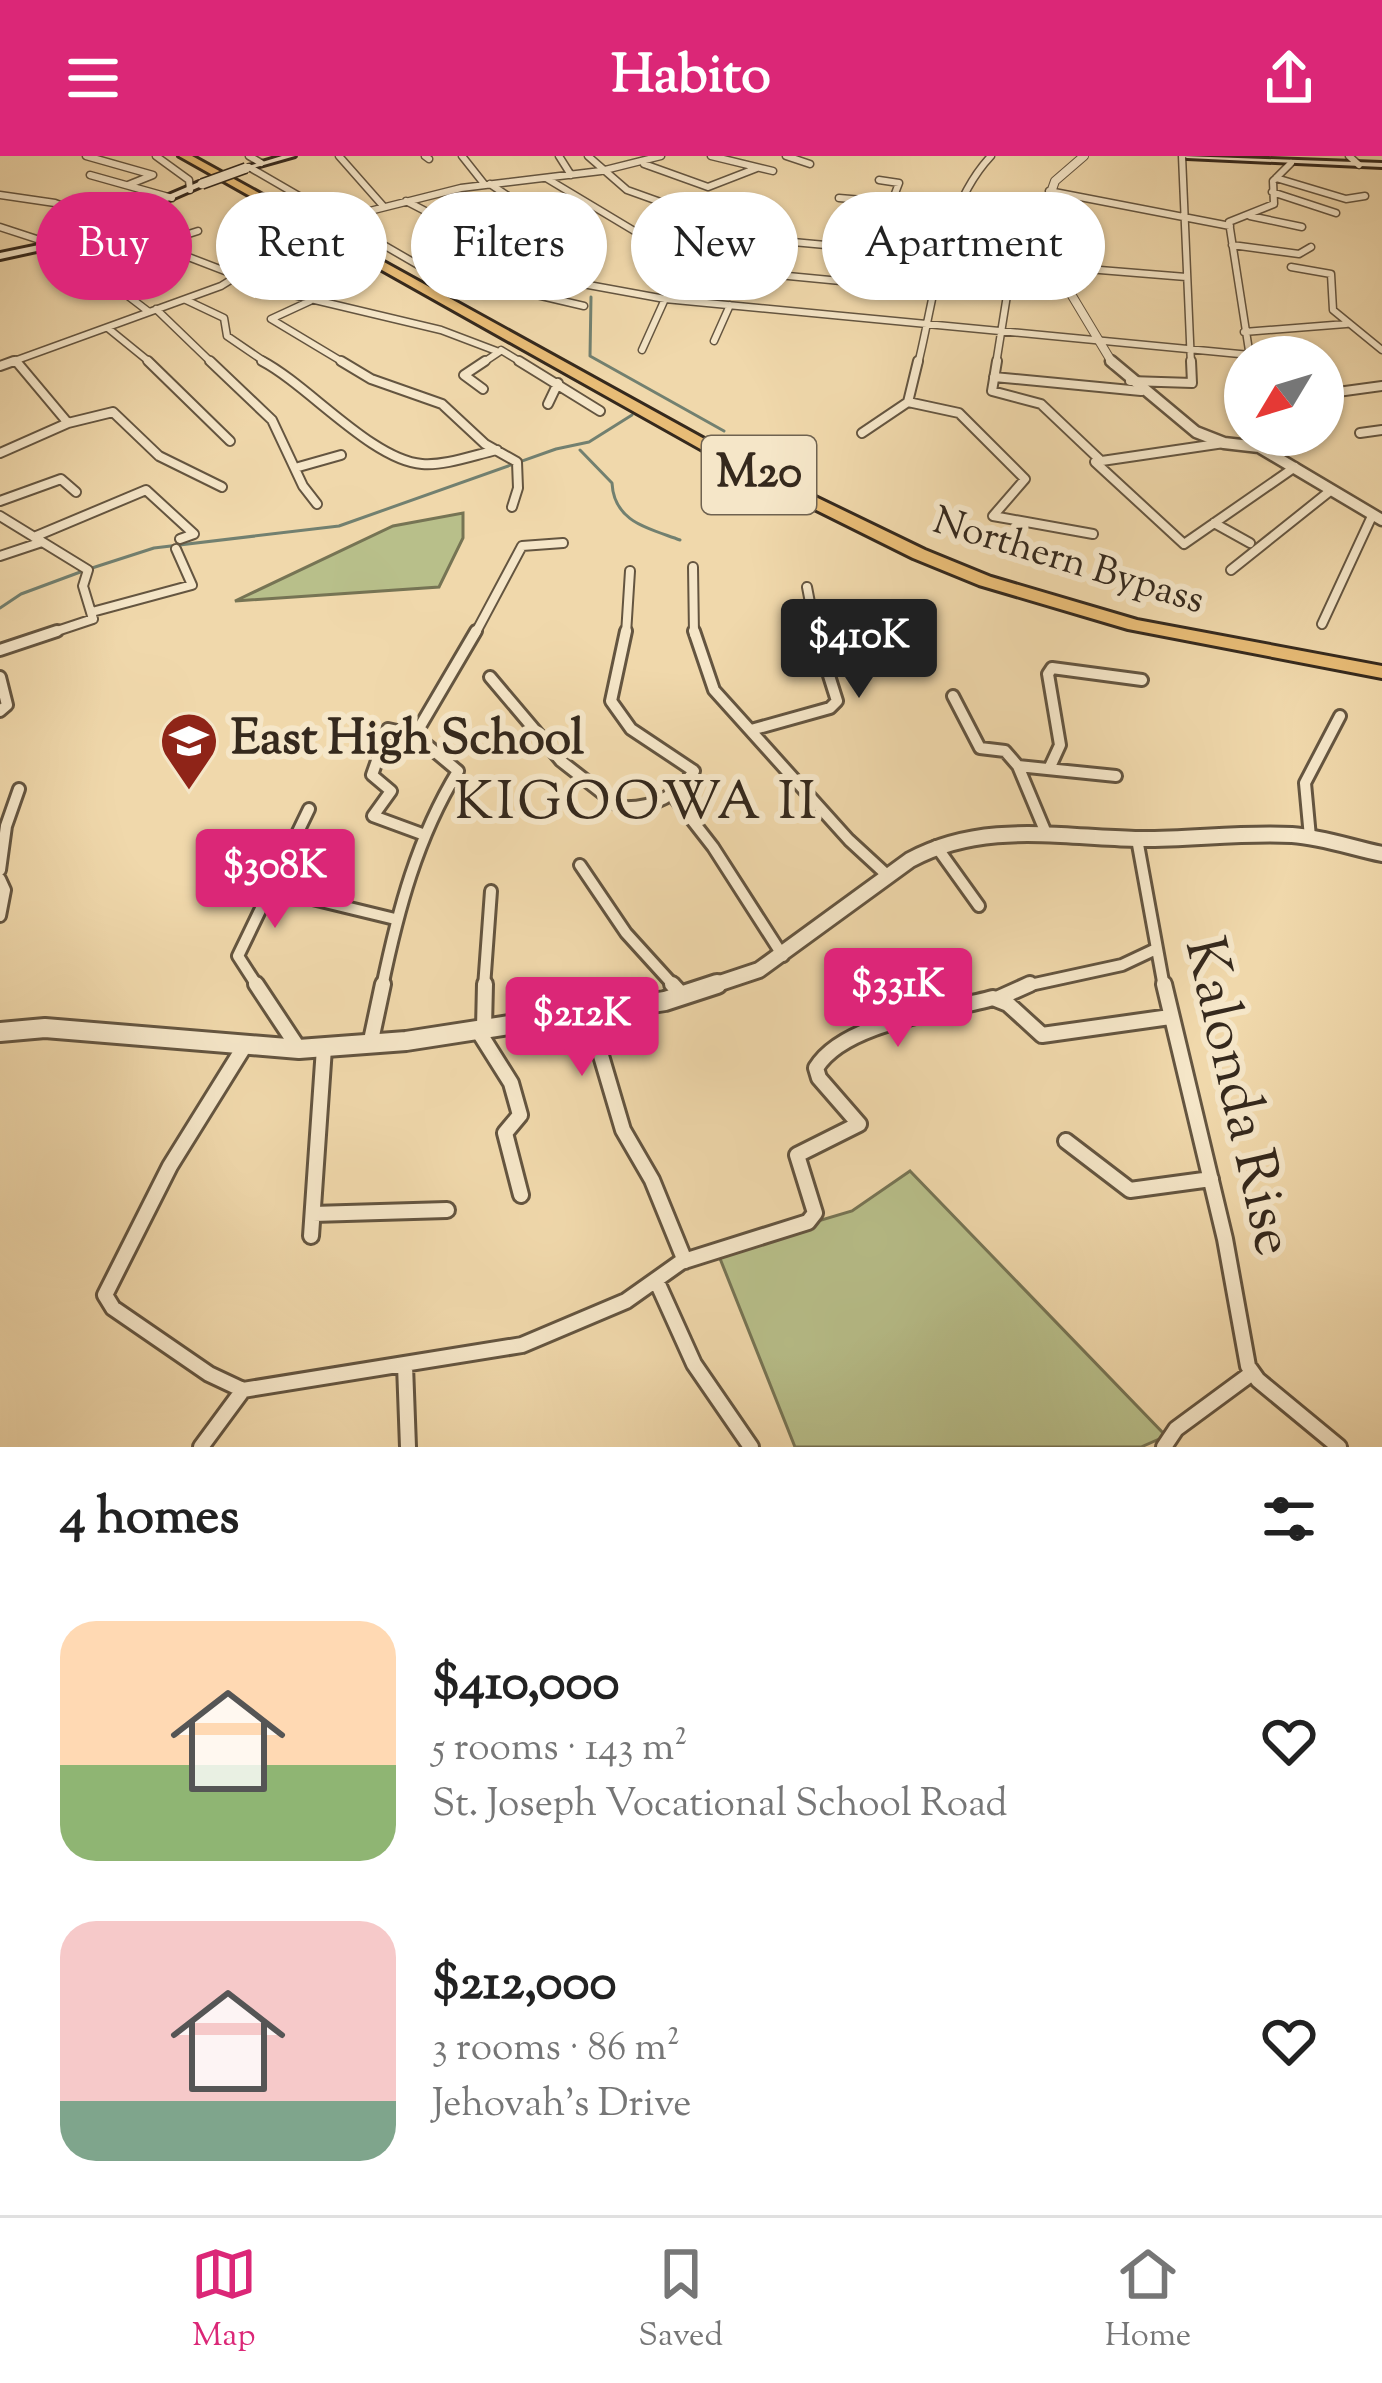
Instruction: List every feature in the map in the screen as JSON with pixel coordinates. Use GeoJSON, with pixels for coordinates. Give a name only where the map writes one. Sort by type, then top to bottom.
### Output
{"type":"FeatureCollection","features":[{"type":"Feature","properties":{"kind":"highway","name":"Northern Bypass"},"geometry":{"type":"LineString","coordinates":[[184,156],[760,476],[919,554],[985,581],[1134,626],[1382,672]]}},
{"type":"Feature","properties":{"kind":"highway","name":"Northern Bypass"},"geometry":{"type":"LineString","coordinates":[[200,156],[669,415],[920,541],[1031,584],[1134,613],[1382,659]]}},
{"type":"Feature","properties":{"kind":"main road"},"geometry":{"type":"LineString","coordinates":[[186,192],[248,164],[291,156]]}},
{"type":"Feature","properties":{"kind":"main road"},"geometry":{"type":"LineString","coordinates":[[1184,156],[1382,165]]}},
{"type":"Feature","properties":{"kind":"main road"},"geometry":{"type":"LineString","coordinates":[[0,256],[36,249]]}},
{"type":"Feature","properties":{"kind":"street"},"geometry":{"type":"LineString","coordinates":[[86,156],[153,175],[128,185]]}},
{"type":"Feature","properties":{"kind":"street"},"geometry":{"type":"LineString","coordinates":[[156,156],[189,180],[190,190]]}},
{"type":"Feature","properties":{"kind":"street"},"geometry":{"type":"LineString","coordinates":[[338,156],[371,192]]}},
{"type":"Feature","properties":{"kind":"street"},"geometry":{"type":"LineString","coordinates":[[462,156],[498,192]]}},
{"type":"Feature","properties":{"kind":"street"},"geometry":{"type":"LineString","coordinates":[[559,156],[571,175]]}},
{"type":"Feature","properties":{"kind":"street"},"geometry":{"type":"LineString","coordinates":[[588,156],[633,192]]}},
{"type":"Feature","properties":{"kind":"street"},"geometry":{"type":"LineString","coordinates":[[387,206],[487,185],[602,171],[661,156]]}},
{"type":"Feature","properties":{"kind":"street"},"geometry":{"type":"LineString","coordinates":[[711,156],[773,171]]}},
{"type":"Feature","properties":{"kind":"street"},"geometry":{"type":"LineString","coordinates":[[786,156],[810,164]]}},
{"type":"Feature","properties":{"kind":"street"},"geometry":{"type":"LineString","coordinates":[[964,192],[991,156]]}},
{"type":"Feature","properties":{"kind":"street"},"geometry":{"type":"LineString","coordinates":[[1049,191],[1084,156]]}},
{"type":"Feature","properties":{"kind":"street"},"geometry":{"type":"LineString","coordinates":[[1128,380],[1190,385],[1181,219],[1184,156]]}},
{"type":"Feature","properties":{"kind":"street"},"geometry":{"type":"LineString","coordinates":[[1349,156],[1360,164]]}},
{"type":"Feature","properties":{"kind":"street"},"geometry":{"type":"LineString","coordinates":[[640,162],[708,187],[757,168]]}},
{"type":"Feature","properties":{"kind":"street"},"geometry":{"type":"LineString","coordinates":[[248,164],[294,192]]}},
{"type":"Feature","properties":{"kind":"street"},"geometry":{"type":"LineString","coordinates":[[1049,191],[1229,226],[1274,204],[1276,178],[1291,164]]}},
{"type":"Feature","properties":{"kind":"street"},"geometry":{"type":"LineString","coordinates":[[90,175],[152,192]]}},
{"type":"Feature","properties":{"kind":"street"},"geometry":{"type":"LineString","coordinates":[[546,178],[631,229]]}},
{"type":"Feature","properties":{"kind":"street"},"geometry":{"type":"LineString","coordinates":[[1276,178],[1346,200],[1365,196]]}},
{"type":"Feature","properties":{"kind":"street"},"geometry":{"type":"LineString","coordinates":[[879,180],[898,183],[895,192]]}},
{"type":"Feature","properties":{"kind":"street"},"geometry":{"type":"LineString","coordinates":[[1272,192],[1336,213]]}},
{"type":"Feature","properties":{"kind":"street"},"geometry":{"type":"LineString","coordinates":[[0,195],[36,200]]}},
{"type":"Feature","properties":{"kind":"street"},"geometry":{"type":"LineString","coordinates":[[406,201],[411,204]]}},
{"type":"Feature","properties":{"kind":"street"},"geometry":{"type":"LineString","coordinates":[[1247,214],[1302,227]]}},
{"type":"Feature","properties":{"kind":"street"},"geometry":{"type":"LineString","coordinates":[[1229,226],[1245,336]]}},
{"type":"Feature","properties":{"kind":"street"},"geometry":{"type":"LineString","coordinates":[[0,227],[36,238]]}},
{"type":"Feature","properties":{"kind":"street"},"geometry":{"type":"LineString","coordinates":[[198,231],[173,239],[178,253],[216,269]]}},
{"type":"Feature","properties":{"kind":"street"},"geometry":{"type":"LineString","coordinates":[[1232,245],[1299,254],[1312,247]]}},
{"type":"Feature","properties":{"kind":"street"},"geometry":{"type":"LineString","coordinates":[[387,247],[444,280],[494,285],[584,305]]}},
{"type":"Feature","properties":{"kind":"street"},"geometry":{"type":"LineString","coordinates":[[1292,267],[1331,274],[1332,307],[1346,324],[1382,350]]}},
{"type":"Feature","properties":{"kind":"street"},"geometry":{"type":"LineString","coordinates":[[1105,273],[1186,277]]}},
{"type":"Feature","properties":{"kind":"street"},"geometry":{"type":"LineString","coordinates":[[136,300],[272,420],[317,504]]}},
{"type":"Feature","properties":{"kind":"street"},"geometry":{"type":"LineString","coordinates":[[0,366],[186,300],[226,320],[227,336],[240,349],[290,376],[321,406],[400,459],[425,465],[497,450]]}},
{"type":"Feature","properties":{"kind":"street"},"geometry":{"type":"LineString","coordinates":[[307,300],[380,314],[501,350],[600,411]]}},
{"type":"Feature","properties":{"kind":"street"},"geometry":{"type":"LineString","coordinates":[[642,350],[665,300]]}},
{"type":"Feature","properties":{"kind":"street"},"geometry":{"type":"LineString","coordinates":[[676,300],[1224,353]]}},
{"type":"Feature","properties":{"kind":"street"},"geometry":{"type":"LineString","coordinates":[[862,433],[908,402],[933,300]]}},
{"type":"Feature","properties":{"kind":"street"},"geometry":{"type":"LineString","coordinates":[[1007,300],[992,393],[1038,402],[1099,459]]}},
{"type":"Feature","properties":{"kind":"street"},"geometry":{"type":"LineString","coordinates":[[1077,300],[1096,340],[1128,380],[1184,425],[1223,443]]}},
{"type":"Feature","properties":{"kind":"street"},"geometry":{"type":"LineString","coordinates":[[310,301],[271,319],[370,379],[442,404],[517,462],[518,488],[512,507]]}},
{"type":"Feature","properties":{"kind":"street"},"geometry":{"type":"LineString","coordinates":[[714,341],[730,305]]}},
{"type":"Feature","properties":{"kind":"street"},"geometry":{"type":"LineString","coordinates":[[1244,332],[1346,324]]}},
{"type":"Feature","properties":{"kind":"street"},"geometry":{"type":"LineString","coordinates":[[109,329],[169,378],[230,441]]}},
{"type":"Feature","properties":{"kind":"street"},"geometry":{"type":"LineString","coordinates":[[483,389],[464,375],[501,350]]}},
{"type":"Feature","properties":{"kind":"street"},"geometry":{"type":"LineString","coordinates":[[16,362],[68,423]]}},
{"type":"Feature","properties":{"kind":"street"},"geometry":{"type":"LineString","coordinates":[[994,377],[1141,392]]}},
{"type":"Feature","properties":{"kind":"street"},"geometry":{"type":"LineString","coordinates":[[548,404],[558,383]]}},
{"type":"Feature","properties":{"kind":"street"},"geometry":{"type":"LineString","coordinates":[[1344,391],[1382,386]]}},
{"type":"Feature","properties":{"kind":"street"},"geometry":{"type":"LineString","coordinates":[[908,402],[955,410],[1025,479],[993,516],[1093,534]]}},
{"type":"Feature","properties":{"kind":"street"},"geometry":{"type":"LineString","coordinates":[[0,453],[68,423],[115,412],[159,456],[222,487]]}},
{"type":"Feature","properties":{"kind":"street"},"geometry":{"type":"LineString","coordinates":[[1360,433],[1382,430]]}},
{"type":"Feature","properties":{"kind":"street"},"geometry":{"type":"LineString","coordinates":[[1223,443],[1095,462],[1184,544],[1295,467]]}},
{"type":"Feature","properties":{"kind":"street"},"geometry":{"type":"LineString","coordinates":[[295,468],[341,455]]}},
{"type":"Feature","properties":{"kind":"street"},"geometry":{"type":"LineString","coordinates":[[1279,456],[1379,519],[1322,625]]}},
{"type":"Feature","properties":{"kind":"street"},"geometry":{"type":"LineString","coordinates":[[0,501],[63,479],[76,492]]}},
{"type":"Feature","properties":{"kind":"street"},"geometry":{"type":"LineString","coordinates":[[0,556],[146,490],[194,534],[178,544],[192,585],[92,612]]}},
{"type":"Feature","properties":{"kind":"street"},"geometry":{"type":"LineString","coordinates":[[1231,570],[1330,491]]}},
{"type":"Feature","properties":{"kind":"street"},"geometry":{"type":"LineString","coordinates":[[0,516],[88,569],[83,586],[92,612],[90,622],[0,650]]}},
{"type":"Feature","properties":{"kind":"street"},"geometry":{"type":"LineString","coordinates":[[1214,524],[1250,543]]}},
{"type":"Feature","properties":{"kind":"street"},"geometry":{"type":"LineString","coordinates":[[415,735],[448,686],[490,598],[522,546],[562,543]]}},
{"type":"Feature","properties":{"kind":"street"},"geometry":{"type":"LineString","coordinates":[[693,567],[691,603],[701,670],[724,702],[849,840],[887,875]]}},
{"type":"Feature","properties":{"kind":"street"},"geometry":{"type":"LineString","coordinates":[[490,677],[562,760],[620,807],[674,796],[694,771],[631,729],[611,701],[628,623],[630,571]]}},
{"type":"Feature","properties":{"kind":"street"},"geometry":{"type":"LineString","coordinates":[[751,730],[830,708],[837,701],[819,652],[807,587]]}},
{"type":"Feature","properties":{"kind":"street"},"geometry":{"type":"LineString","coordinates":[[1049,769],[1060,745],[1050,670],[1059,666],[1142,680]]}},
{"type":"Feature","properties":{"kind":"street"},"geometry":{"type":"LineString","coordinates":[[0,677],[7,703],[0,711]]}},
{"type":"Feature","properties":{"kind":"street"},"geometry":{"type":"LineString","coordinates":[[953,696],[980,748],[1005,751],[1018,766],[1046,833]]}},
{"type":"Feature","properties":{"kind":"street"},"geometry":{"type":"LineString","coordinates":[[1310,837],[1305,782],[1340,716]]}},
{"type":"Feature","properties":{"kind":"street"},"geometry":{"type":"LineString","coordinates":[[370,1045],[395,919],[422,834],[458,771],[415,735],[385,732],[372,775],[391,791],[373,816],[422,834]]}},
{"type":"Feature","properties":{"kind":"street"},"geometry":{"type":"LineString","coordinates":[[1018,766],[1116,776]]}},
{"type":"Feature","properties":{"kind":"street"},"geometry":{"type":"LineString","coordinates":[[0,916],[6,826],[19,789]]}},
{"type":"Feature","properties":{"kind":"street"},"geometry":{"type":"LineString","coordinates":[[674,796],[783,956]]}},
{"type":"Feature","properties":{"kind":"street"},"geometry":{"type":"LineString","coordinates":[[299,1049],[238,956],[309,808]]}},
{"type":"Feature","properties":{"kind":"street"},"geometry":{"type":"LineString","coordinates":[[0,1031],[45,1028],[244,1047],[324,1048],[589,1015],[683,997],[783,956],[887,875],[936,846],[982,835],[1310,837],[1382,854]]}},
{"type":"Feature","properties":{"kind":"street","name":"Kalonda Rise"},"geometry":{"type":"LineString","coordinates":[[1137,838],[1170,1017],[1252,1373]]}},
{"type":"Feature","properties":{"kind":"street"},"geometry":{"type":"LineString","coordinates":[[936,846],[979,906]]}},
{"type":"Feature","properties":{"kind":"street"},"geometry":{"type":"LineString","coordinates":[[580,866],[626,933],[683,997]]}},
{"type":"Feature","properties":{"kind":"street"},"geometry":{"type":"LineString","coordinates":[[491,891],[480,1029],[518,1097],[520,1115],[506,1133],[521,1195]]}},
{"type":"Feature","properties":{"kind":"street"},"geometry":{"type":"LineString","coordinates":[[296,895],[395,919]]}},
{"type":"Feature","properties":{"kind":"street"},"geometry":{"type":"LineString","coordinates":[[244,1047],[170,1166],[105,1295],[112,1308],[208,1374],[243,1390],[522,1345],[626,1301],[685,1261],[814,1216],[796,1155],[859,1124],[817,1074],[818,1060],[827,1049],[850,1036],[999,998],[1023,985],[1135,959],[1156,949]]}},
{"type":"Feature","properties":{"kind":"street"},"geometry":{"type":"LineString","coordinates":[[999,998],[1042,1035],[1170,1017]]}},
{"type":"Feature","properties":{"kind":"street"},"geometry":{"type":"LineString","coordinates":[[589,1015],[622,1130],[652,1180],[685,1261]]}},
{"type":"Feature","properties":{"kind":"street"},"geometry":{"type":"LineString","coordinates":[[311,1236],[324,1048]]}},
{"type":"Feature","properties":{"kind":"street"},"geometry":{"type":"LineString","coordinates":[[1066,1141],[1130,1190],[1211,1179]]}},
{"type":"Feature","properties":{"kind":"street"},"geometry":{"type":"LineString","coordinates":[[313,1214],[448,1210]]}},
{"type":"Feature","properties":{"kind":"street"},"geometry":{"type":"LineString","coordinates":[[657,1282],[688,1354],[751,1447]]}},
{"type":"Feature","properties":{"kind":"street"},"geometry":{"type":"LineString","coordinates":[[405,1365],[408,1447]]}},
{"type":"Feature","properties":{"kind":"street"},"geometry":{"type":"LineString","coordinates":[[1164,1447],[1176,1430],[1252,1373],[1339,1447]]}},
{"type":"Feature","properties":{"kind":"street"},"geometry":{"type":"LineString","coordinates":[[201,1447],[243,1390]]}},
{"type":"Feature","properties":{"kind":"green space"},"geometry":{"type":"Polygon","coordinates":[[[463,513],[463,538],[439,587],[235,601],[393,526],[463,513]]]}},
{"type":"Feature","properties":{"kind":"green space"},"geometry":{"type":"Polygon","coordinates":[[[910,1171],[1166,1436],[1141,1447],[795,1447],[717,1251],[852,1211],[910,1171]]]}},
{"type":"Feature","properties":{"kind":"waterway"},"geometry":{"type":"LineString","coordinates":[[591,300],[590,356],[724,431]]}},
{"type":"Feature","properties":{"kind":"waterway"},"geometry":{"type":"LineString","coordinates":[[92,568],[154,548],[339,526],[556,449],[589,442],[632,415]]}},
{"type":"Feature","properties":{"kind":"waterway"},"geometry":{"type":"LineString","coordinates":[[580,450],[612,483],[626,515],[680,540]]}},
{"type":"Feature","properties":{"kind":"waterway"},"geometry":{"type":"LineString","coordinates":[[0,608],[21,594],[83,571]]}},
{"type":"Feature","properties":{"kind":"place","name":"East High School"},"geometry":{"type":"Point","coordinates":[189,792]}},
{"type":"Feature","properties":{"kind":"district","name":"KIGOOWA II"},"geometry":{"type":"Point","coordinates":[637,805]}}]}
